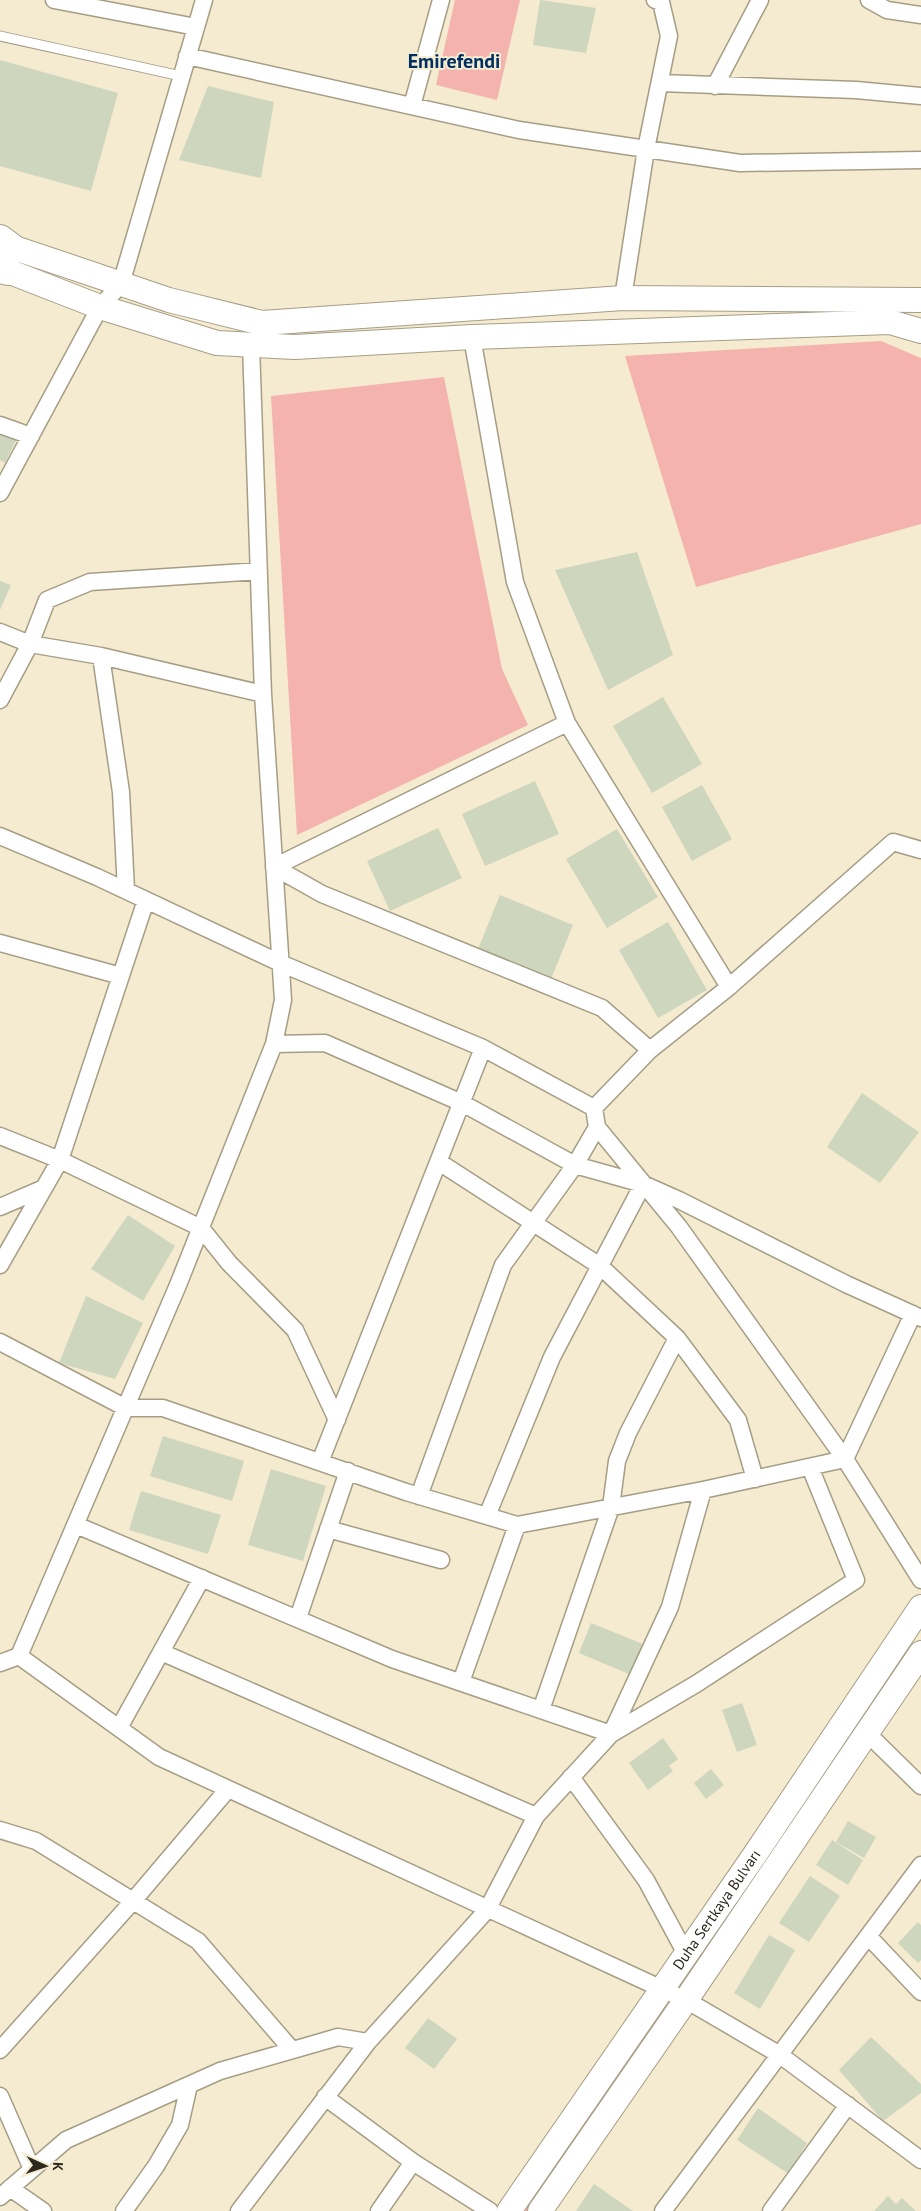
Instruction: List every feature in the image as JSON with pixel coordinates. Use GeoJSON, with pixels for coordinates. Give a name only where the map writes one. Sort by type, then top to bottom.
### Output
{"type":"FeatureCollection","features":[{"type":"Feature","properties":{"kind":"main road"},"geometry":{"type":"LineString","coordinates":[[3,257],[121,284],[169,300],[262,322],[623,298],[921,300]]}},
{"type":"Feature","properties":{"kind":"main road"},"geometry":{"type":"LineString","coordinates":[[3,257],[100,307],[217,343],[295,347],[472,337],[890,322],[921,331]]}},
{"type":"Feature","properties":{"kind":"main road","name":"Duha Sertkaya Bulvarı"},"geometry":{"type":"LineString","coordinates":[[509,2211],[921,1607]]}},
{"type":"Feature","properties":{"kind":"main road","name":"Duha Sertkaya Bulvarı"},"geometry":{"type":"LineString","coordinates":[[540,2211],[686,2000],[921,1653]]}},
{"type":"Feature","properties":{"kind":"street"},"geometry":{"type":"LineString","coordinates":[[54,0],[196,27]]}},
{"type":"Feature","properties":{"kind":"street"},"geometry":{"type":"LineString","coordinates":[[0,493],[100,307],[121,284],[204,0]]}},
{"type":"Feature","properties":{"kind":"street"},"geometry":{"type":"LineString","coordinates":[[412,106],[441,0]]}},
{"type":"Feature","properties":{"kind":"street"},"geometry":{"type":"LineString","coordinates":[[623,298],[646,149],[669,36],[661,2],[655,0]]}},
{"type":"Feature","properties":{"kind":"street"},"geometry":{"type":"LineString","coordinates":[[715,86],[760,0]]}},
{"type":"Feature","properties":{"kind":"street"},"geometry":{"type":"LineString","coordinates":[[869,0],[887,10],[921,15]]}},
{"type":"Feature","properties":{"kind":"street"},"geometry":{"type":"LineString","coordinates":[[188,56],[518,130],[740,163],[921,160]]}},
{"type":"Feature","properties":{"kind":"street"},"geometry":{"type":"LineString","coordinates":[[660,84],[856,90],[921,96]]}},
{"type":"Feature","properties":{"kind":"street"},"geometry":{"type":"LineString","coordinates":[[472,337],[515,582],[567,723],[729,987]]}},
{"type":"Feature","properties":{"kind":"street"},"geometry":{"type":"LineString","coordinates":[[0,1663],[19,1656],[126,1408],[201,1228],[274,1044],[283,1000],[263,694],[250,345]]}},
{"type":"Feature","properties":{"kind":"street"},"geometry":{"type":"LineString","coordinates":[[0,424],[31,436]]}},
{"type":"Feature","properties":{"kind":"street"},"geometry":{"type":"LineString","coordinates":[[0,700],[30,644],[48,600],[90,582],[258,571]]}},
{"type":"Feature","properties":{"kind":"street"},"geometry":{"type":"LineString","coordinates":[[0,632],[30,644],[102,656],[263,694]]}},
{"type":"Feature","properties":{"kind":"street"},"geometry":{"type":"LineString","coordinates":[[102,656],[121,792],[126,890]]}},
{"type":"Feature","properties":{"kind":"street"},"geometry":{"type":"LineString","coordinates":[[274,867],[567,723]]}},
{"type":"Feature","properties":{"kind":"street"},"geometry":{"type":"LineString","coordinates":[[0,836],[126,890],[280,963],[483,1048],[594,1108]]}},
{"type":"Feature","properties":{"kind":"street"},"geometry":{"type":"LineString","coordinates":[[594,1108],[650,1050],[729,987],[893,842],[921,850]]}},
{"type":"Feature","properties":{"kind":"street"},"geometry":{"type":"LineString","coordinates":[[274,867],[322,894],[602,1008],[650,1050]]}},
{"type":"Feature","properties":{"kind":"street"},"geometry":{"type":"LineString","coordinates":[[0,1265],[60,1160],[146,900]]}},
{"type":"Feature","properties":{"kind":"street"},"geometry":{"type":"LineString","coordinates":[[0,943],[121,976]]}},
{"type":"Feature","properties":{"kind":"street"},"geometry":{"type":"LineString","coordinates":[[274,1044],[325,1043],[462,1103],[575,1166],[643,1184],[679,1200],[846,1284],[917,1316],[845,1459]]}},
{"type":"Feature","properties":{"kind":"street"},"geometry":{"type":"LineString","coordinates":[[320,1462],[483,1048]]}},
{"type":"Feature","properties":{"kind":"street"},"geometry":{"type":"LineString","coordinates":[[594,1108],[597,1127],[679,1227],[845,1459],[921,1580]]}},
{"type":"Feature","properties":{"kind":"street"},"geometry":{"type":"LineString","coordinates":[[419,1496],[503,1265],[575,1166],[597,1127]]}},
{"type":"Feature","properties":{"kind":"street"},"geometry":{"type":"LineString","coordinates":[[0,1136],[60,1160],[201,1228],[229,1263],[295,1330],[337,1420]]}},
{"type":"Feature","properties":{"kind":"street"},"geometry":{"type":"LineString","coordinates":[[439,1162],[600,1266],[677,1338],[738,1420],[755,1479]]}},
{"type":"Feature","properties":{"kind":"street"},"geometry":{"type":"LineString","coordinates":[[487,1516],[552,1357],[643,1184]]}},
{"type":"Feature","properties":{"kind":"street"},"geometry":{"type":"LineString","coordinates":[[0,1206],[44,1188]]}},
{"type":"Feature","properties":{"kind":"street"},"geometry":{"type":"LineString","coordinates":[[541,1710],[611,1507],[617,1461],[628,1433],[677,1338]]}},
{"type":"Feature","properties":{"kind":"street"},"geometry":{"type":"LineString","coordinates":[[0,1342],[126,1408],[163,1408],[419,1496],[517,1525],[703,1490],[845,1459]]}},
{"type":"Feature","properties":{"kind":"street"},"geometry":{"type":"LineString","coordinates":[[239,2211],[368,2042],[487,1910],[536,1816],[611,1734],[696,1684],[856,1580],[810,1467]]}},
{"type":"Feature","properties":{"kind":"street"},"geometry":{"type":"LineString","coordinates":[[298,1618],[348,1471]]}},
{"type":"Feature","properties":{"kind":"street"},"geometry":{"type":"LineString","coordinates":[[611,1734],[670,1607],[703,1490]]}},
{"type":"Feature","properties":{"kind":"street"},"geometry":{"type":"LineString","coordinates":[[76,1524],[392,1659],[611,1734]]}},
{"type":"Feature","properties":{"kind":"street"},"geometry":{"type":"LineString","coordinates":[[461,1682],[517,1525]]}},
{"type":"Feature","properties":{"kind":"street"},"geometry":{"type":"LineString","coordinates":[[328,1529],[441,1560]]}},
{"type":"Feature","properties":{"kind":"street"},"geometry":{"type":"LineString","coordinates":[[119,1728],[202,1578]]}},
{"type":"Feature","properties":{"kind":"street"},"geometry":{"type":"LineString","coordinates":[[161,1652],[536,1816]]}},
{"type":"Feature","properties":{"kind":"street"},"geometry":{"type":"LineString","coordinates":[[19,1656],[159,1757],[487,1910],[686,2000],[780,2055],[921,2160]]}},
{"type":"Feature","properties":{"kind":"street"},"geometry":{"type":"LineString","coordinates":[[867,1733],[921,1786]]}},
{"type":"Feature","properties":{"kind":"street"},"geometry":{"type":"LineString","coordinates":[[571,1777],[646,1880],[686,1954]]}},
{"type":"Feature","properties":{"kind":"street"},"geometry":{"type":"LineString","coordinates":[[0,2050],[133,1901],[228,1789]]}},
{"type":"Feature","properties":{"kind":"street"},"geometry":{"type":"LineString","coordinates":[[0,1830],[36,1841],[198,1941],[292,2050]]}},
{"type":"Feature","properties":{"kind":"street"},"geometry":{"type":"LineString","coordinates":[[663,2211],[921,1865]]}},
{"type":"Feature","properties":{"kind":"street"},"geometry":{"type":"LineString","coordinates":[[869,1937],[921,1992]]}},
{"type":"Feature","properties":{"kind":"street"},"geometry":{"type":"LineString","coordinates":[[43,2211],[5,2192],[66,2140],[220,2071],[338,2036],[368,2042]]}},
{"type":"Feature","properties":{"kind":"street"},"geometry":{"type":"LineString","coordinates":[[124,2211],[156,2166],[180,2125],[189,2085]]}},
{"type":"Feature","properties":{"kind":"street"},"geometry":{"type":"LineString","coordinates":[[0,2096],[32,2169]]}},
{"type":"Feature","properties":{"kind":"street"},"geometry":{"type":"LineString","coordinates":[[325,2097],[413,2162],[490,2211]]}},
{"type":"Feature","properties":{"kind":"street"},"geometry":{"type":"LineString","coordinates":[[770,2211],[848,2105]]}},
{"type":"Feature","properties":{"kind":"street"},"geometry":{"type":"LineString","coordinates":[[379,2211],[413,2162]]}},
{"type":"Feature","properties":{"kind":"lane"},"geometry":{"type":"LineString","coordinates":[[0,36],[182,76]]}},
{"type":"Feature","properties":{"kind":"shaded area"},"geometry":{"type":"Polygon","coordinates":[[[455,0],[520,0],[497,100],[436,85],[455,0]]]}},
{"type":"Feature","properties":{"kind":"shaded area"},"geometry":{"type":"Polygon","coordinates":[[[881,341],[921,358],[921,524],[696,587],[625,356],[881,341]]]}},
{"type":"Feature","properties":{"kind":"shaded area"},"geometry":{"type":"Polygon","coordinates":[[[444,377],[502,669],[528,725],[297,835],[271,396],[444,377]]]}},
{"type":"Feature","properties":{"kind":"shaded area"},"geometry":{"type":"Polygon","coordinates":[[[920,1628],[692,1974],[688,1972],[920,1628]]]}},
{"type":"Feature","properties":{"kind":"shaded area"},"geometry":{"type":"Polygon","coordinates":[[[654,2021],[657,2022],[528,2211],[523,2211],[654,2021]]]}},
{"type":"Feature","properties":{"kind":"building"},"geometry":{"type":"Polygon","coordinates":[[[540,0],[596,8],[586,53],[533,45],[540,0]]]}},
{"type":"Feature","properties":{"kind":"building"},"geometry":{"type":"Polygon","coordinates":[[[0,60],[118,93],[91,191],[0,166],[0,60]]]}},
{"type":"Feature","properties":{"kind":"building"},"geometry":{"type":"Polygon","coordinates":[[[208,86],[274,102],[261,178],[179,160],[208,86]]]}},
{"type":"Feature","properties":{"kind":"building"},"geometry":{"type":"Polygon","coordinates":[[[0,431],[17,438],[5,463],[0,460],[0,431]]]}},
{"type":"Feature","properties":{"kind":"building"},"geometry":{"type":"Polygon","coordinates":[[[637,552],[673,655],[608,690],[555,570],[637,552]]]}},
{"type":"Feature","properties":{"kind":"building"},"geometry":{"type":"Polygon","coordinates":[[[0,581],[11,585],[0,610],[0,581]]]}},
{"type":"Feature","properties":{"kind":"building"},"geometry":{"type":"Polygon","coordinates":[[[663,697],[702,764],[652,793],[613,726],[663,697]]]}},
{"type":"Feature","properties":{"kind":"building"},"geometry":{"type":"Polygon","coordinates":[[[535,781],[559,834],[485,866],[462,814],[535,781]]]}},
{"type":"Feature","properties":{"kind":"building"},"geometry":{"type":"Polygon","coordinates":[[[702,785],[732,839],[692,861],[662,807],[702,785]]]}},
{"type":"Feature","properties":{"kind":"building"},"geometry":{"type":"Polygon","coordinates":[[[438,828],[462,878],[390,911],[367,861],[438,828]]]}},
{"type":"Feature","properties":{"kind":"building"},"geometry":{"type":"Polygon","coordinates":[[[617,829],[658,897],[607,928],[566,859],[617,829]]]}},
{"type":"Feature","properties":{"kind":"building"},"geometry":{"type":"Polygon","coordinates":[[[500,895],[573,925],[551,979],[478,949],[500,895]]]}},
{"type":"Feature","properties":{"kind":"building"},"geometry":{"type":"Polygon","coordinates":[[[668,922],[707,990],[658,1018],[619,950],[668,922]]]}},
{"type":"Feature","properties":{"kind":"building"},"geometry":{"type":"Polygon","coordinates":[[[862,1093],[919,1132],[880,1183],[827,1147],[862,1093]]]}},
{"type":"Feature","properties":{"kind":"building"},"geometry":{"type":"Polygon","coordinates":[[[128,1215],[175,1246],[143,1301],[91,1269],[128,1215]]]}},
{"type":"Feature","properties":{"kind":"building"},"geometry":{"type":"Polygon","coordinates":[[[86,1296],[143,1323],[115,1379],[59,1363],[86,1296]]]}},
{"type":"Feature","properties":{"kind":"building"},"geometry":{"type":"Polygon","coordinates":[[[163,1436],[244,1461],[232,1501],[150,1476],[163,1436]]]}},
{"type":"Feature","properties":{"kind":"building"},"geometry":{"type":"Polygon","coordinates":[[[271,1469],[326,1486],[303,1561],[248,1545],[271,1469]]]}},
{"type":"Feature","properties":{"kind":"building"},"geometry":{"type":"Polygon","coordinates":[[[141,1491],[221,1515],[208,1554],[129,1530],[141,1491]]]}},
{"type":"Feature","properties":{"kind":"building"},"geometry":{"type":"Polygon","coordinates":[[[591,1623],[643,1644],[631,1675],[579,1653],[591,1623]]]}},
{"type":"Feature","properties":{"kind":"building"},"geometry":{"type":"Polygon","coordinates":[[[742,1703],[757,1745],[737,1752],[722,1710],[742,1703]]]}},
{"type":"Feature","properties":{"kind":"building"},"geometry":{"type":"Polygon","coordinates":[[[663,1738],[678,1759],[669,1766],[673,1771],[648,1790],[629,1763],[663,1738]]]}},
{"type":"Feature","properties":{"kind":"building"},"geometry":{"type":"Polygon","coordinates":[[[711,1769],[724,1785],[706,1799],[694,1783],[711,1769]]]}},
{"type":"Feature","properties":{"kind":"building"},"geometry":{"type":"Polygon","coordinates":[[[848,1821],[876,1837],[864,1858],[836,1842],[848,1821]]]}},
{"type":"Feature","properties":{"kind":"building"},"geometry":{"type":"Polygon","coordinates":[[[832,1840],[863,1860],[848,1885],[816,1865],[832,1840]]]}},
{"type":"Feature","properties":{"kind":"building"},"geometry":{"type":"Polygon","coordinates":[[[810,1876],[840,1896],[809,1942],[779,1923],[810,1876]]]}},
{"type":"Feature","properties":{"kind":"building"},"geometry":{"type":"Polygon","coordinates":[[[918,1922],[921,1925],[921,1960],[918,1963],[898,1943],[918,1922]]]}},
{"type":"Feature","properties":{"kind":"building"},"geometry":{"type":"Polygon","coordinates":[[[769,1935],[795,1950],[760,2009],[734,1993],[769,1935]]]}},
{"type":"Feature","properties":{"kind":"building"},"geometry":{"type":"Polygon","coordinates":[[[428,2018],[457,2039],[434,2069],[405,2048],[428,2018]]]}},
{"type":"Feature","properties":{"kind":"building"},"geometry":{"type":"Polygon","coordinates":[[[871,2037],[921,2084],[921,2093],[883,2121],[839,2070],[871,2037]]]}},
{"type":"Feature","properties":{"kind":"building"},"geometry":{"type":"Polygon","coordinates":[[[758,2108],[807,2143],[789,2174],[737,2140],[758,2108]]]}},
{"type":"Feature","properties":{"kind":"building"},"geometry":{"type":"Polygon","coordinates":[[[594,2184],[633,2211],[576,2211],[594,2184]]]}},
{"type":"Feature","properties":{"kind":"building"},"geometry":{"type":"Polygon","coordinates":[[[888,2196],[896,2204],[902,2198],[916,2211],[874,2211],[888,2196]]]}},
{"type":"Feature","properties":{"kind":"district","name":"Emirefendi"},"geometry":{"type":"Point","coordinates":[454,61]}}]}
